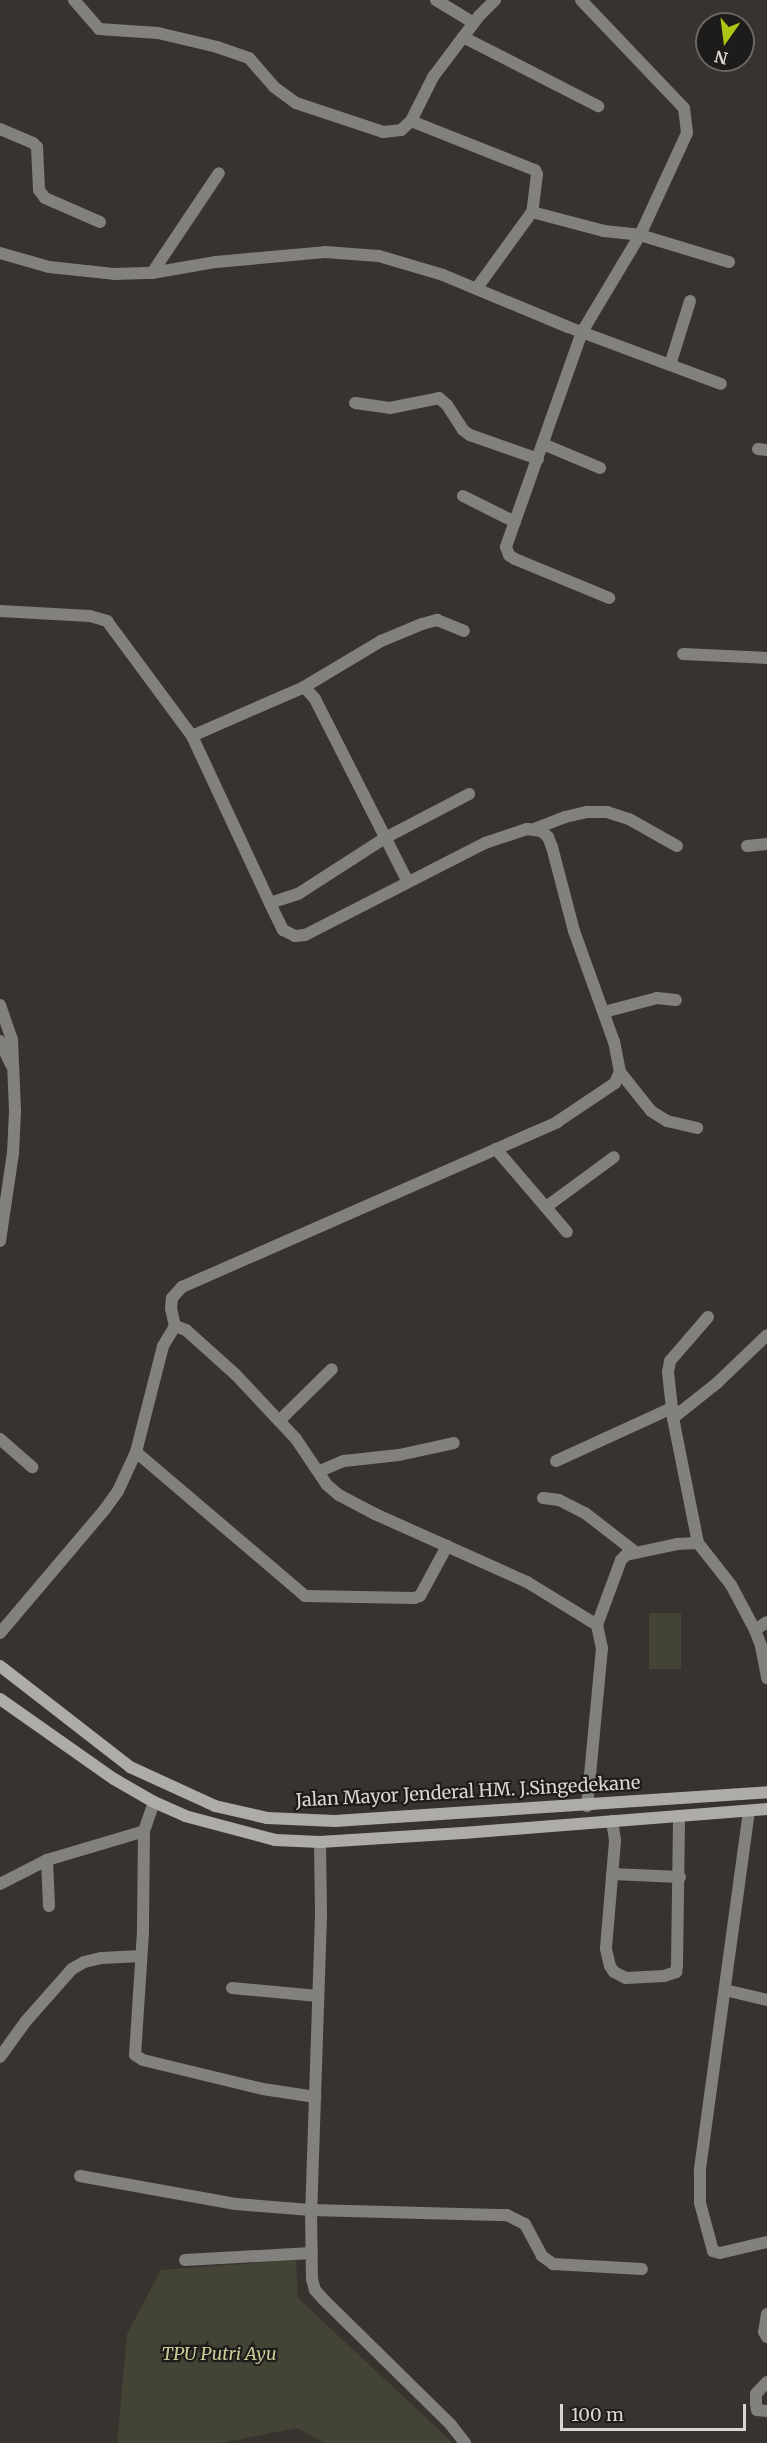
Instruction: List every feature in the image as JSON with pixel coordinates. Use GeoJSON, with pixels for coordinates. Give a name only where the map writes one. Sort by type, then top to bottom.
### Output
{"type":"FeatureCollection","features":[{"type":"Feature","properties":{"kind":"main road","name":"Jalan Mayor Jenderal HM. J.Singedekane"},"geometry":{"type":"LineString","coordinates":[[0,1666],[130,1767],[215,1806],[267,1818],[298,1821],[494,1812],[767,1792]]}},
{"type":"Feature","properties":{"kind":"main road","name":"Jalan Mayor Jenderal HM. J.Singedekane"},"geometry":{"type":"LineString","coordinates":[[0,1699],[114,1779],[154,1802],[185,1816],[234,1831],[276,1840],[320,1842],[463,1833],[767,1809]]}},
{"type":"Feature","properties":{"kind":"main road"},"geometry":{"type":"LineString","coordinates":[[494,1812],[494,1831]]}},
{"type":"Feature","properties":{"kind":"main road"},"geometry":{"type":"LineString","coordinates":[[461,1813],[463,1833]]}},
{"type":"Feature","properties":{"kind":"street"},"geometry":{"type":"LineString","coordinates":[[74,0],[99,29],[158,33],[249,58],[274,87],[296,103],[383,132],[401,130],[411,121],[433,77],[474,23],[495,0]]}},
{"type":"Feature","properties":{"kind":"street"},"geometry":{"type":"LineString","coordinates":[[436,0],[474,23]]}},
{"type":"Feature","properties":{"kind":"street"},"geometry":{"type":"LineString","coordinates":[[581,0],[684,108],[687,115],[684,142],[640,235],[582,333],[506,547],[508,555],[609,598]]}},
{"type":"Feature","properties":{"kind":"street"},"geometry":{"type":"LineString","coordinates":[[463,37],[598,106]]}},
{"type":"Feature","properties":{"kind":"street"},"geometry":{"type":"LineString","coordinates":[[411,121],[535,170],[537,174],[532,212],[476,289]]}},
{"type":"Feature","properties":{"kind":"street"},"geometry":{"type":"LineString","coordinates":[[0,129],[33,142],[37,147],[39,190],[45,198],[100,222]]}},
{"type":"Feature","properties":{"kind":"street"},"geometry":{"type":"LineString","coordinates":[[152,273],[219,174]]}},
{"type":"Feature","properties":{"kind":"street"},"geometry":{"type":"LineString","coordinates":[[532,212],[604,231],[640,235],[729,262]]}},
{"type":"Feature","properties":{"kind":"street"},"geometry":{"type":"LineString","coordinates":[[0,253],[69,269],[114,274],[152,273],[216,262],[325,252],[356,253],[402,262],[476,289],[582,333],[721,384]]}},
{"type":"Feature","properties":{"kind":"street"},"geometry":{"type":"LineString","coordinates":[[670,365],[690,301]]}},
{"type":"Feature","properties":{"kind":"street"},"geometry":{"type":"LineString","coordinates":[[355,403],[390,408],[439,398],[447,405],[463,430],[470,435],[538,459]]}},
{"type":"Feature","properties":{"kind":"street"},"geometry":{"type":"LineString","coordinates":[[543,444],[600,468]]}},
{"type":"Feature","properties":{"kind":"street"},"geometry":{"type":"LineString","coordinates":[[463,496],[515,522]]}},
{"type":"Feature","properties":{"kind":"street"},"geometry":{"type":"LineString","coordinates":[[0,611],[90,616],[106,621],[192,736],[286,933],[300,936],[485,843],[587,812],[607,813],[629,819],[677,846]]}},
{"type":"Feature","properties":{"kind":"street"},"geometry":{"type":"LineString","coordinates":[[192,736],[304,687],[381,641],[422,624],[437,620],[464,631]]}},
{"type":"Feature","properties":{"kind":"street"},"geometry":{"type":"LineString","coordinates":[[683,654],[767,658]]}},
{"type":"Feature","properties":{"kind":"street"},"geometry":{"type":"LineString","coordinates":[[304,687],[315,699],[408,882]]}},
{"type":"Feature","properties":{"kind":"street"},"geometry":{"type":"LineString","coordinates":[[270,903],[297,894],[386,838],[469,794]]}},
{"type":"Feature","properties":{"kind":"street"},"geometry":{"type":"LineString","coordinates":[[534,829],[548,837],[574,931],[604,1012],[620,1072],[651,1111],[667,1120],[698,1128]]}},
{"type":"Feature","properties":{"kind":"street"},"geometry":{"type":"LineString","coordinates":[[747,846],[767,844]]}},
{"type":"Feature","properties":{"kind":"street"},"geometry":{"type":"LineString","coordinates":[[604,1012],[657,998],[676,1000]]}},
{"type":"Feature","properties":{"kind":"street"},"geometry":{"type":"LineString","coordinates":[[0,1005],[12,1039],[11,1066],[15,1101],[13,1153],[0,1241]]}},
{"type":"Feature","properties":{"kind":"street"},"geometry":{"type":"LineString","coordinates":[[0,1041],[11,1066]]}},
{"type":"Feature","properties":{"kind":"street"},"geometry":{"type":"LineString","coordinates":[[0,1633],[111,1502],[136,1452],[163,1346],[175,1326],[171,1309],[172,1298],[182,1287],[557,1122],[615,1083],[620,1072]]}},
{"type":"Feature","properties":{"kind":"street"},"geometry":{"type":"LineString","coordinates":[[496,1149],[567,1232]]}},
{"type":"Feature","properties":{"kind":"street"},"geometry":{"type":"LineString","coordinates":[[546,1208],[614,1157]]}},
{"type":"Feature","properties":{"kind":"street"},"geometry":{"type":"LineString","coordinates":[[708,1317],[670,1361],[668,1372],[672,1413],[698,1543],[731,1585],[755,1630],[761,1646],[767,1678]]}},
{"type":"Feature","properties":{"kind":"street"},"geometry":{"type":"LineString","coordinates":[[175,1326],[186,1330],[236,1375],[279,1421],[320,1471],[327,1485],[351,1502],[527,1582],[597,1625]]}},
{"type":"Feature","properties":{"kind":"street"},"geometry":{"type":"LineString","coordinates":[[556,1461],[672,1413],[717,1383],[767,1335]]}},
{"type":"Feature","properties":{"kind":"street"},"geometry":{"type":"LineString","coordinates":[[279,1421],[332,1369]]}},
{"type":"Feature","properties":{"kind":"street"},"geometry":{"type":"LineString","coordinates":[[0,1439],[32,1467]]}},
{"type":"Feature","properties":{"kind":"street"},"geometry":{"type":"LineString","coordinates":[[320,1471],[344,1461],[399,1455],[454,1443]]}},
{"type":"Feature","properties":{"kind":"street"},"geometry":{"type":"LineString","coordinates":[[136,1452],[305,1596],[414,1598],[420,1596],[447,1546]]}},
{"type":"Feature","properties":{"kind":"street"},"geometry":{"type":"LineString","coordinates":[[543,1498],[559,1500],[585,1513],[634,1551]]}},
{"type":"Feature","properties":{"kind":"street"},"geometry":{"type":"LineString","coordinates":[[587,1806],[602,1648],[597,1625],[621,1560],[634,1551],[698,1543]]}},
{"type":"Feature","properties":{"kind":"street"},"geometry":{"type":"LineString","coordinates":[[755,1630],[767,1622]]}},
{"type":"Feature","properties":{"kind":"street"},"geometry":{"type":"LineString","coordinates":[[154,1802],[144,1831],[141,1956],[135,2055],[137,2058],[263,2089],[315,2097]]}},
{"type":"Feature","properties":{"kind":"street"},"geometry":{"type":"LineString","coordinates":[[749,1812],[700,2171],[700,2203],[713,2251],[720,2253],[767,2241]]}},
{"type":"Feature","properties":{"kind":"street"},"geometry":{"type":"LineString","coordinates":[[612,1821],[615,1841],[606,1949],[610,1966],[614,1972],[626,1978],[664,1976],[676,1972],[680,1877],[679,1816]]}},
{"type":"Feature","properties":{"kind":"street"},"geometry":{"type":"LineString","coordinates":[[0,1884],[47,1860],[144,1831]]}},
{"type":"Feature","properties":{"kind":"street"},"geometry":{"type":"LineString","coordinates":[[320,1842],[311,2210],[312,2279],[319,2295],[452,2425],[465,2443]]}},
{"type":"Feature","properties":{"kind":"street"},"geometry":{"type":"LineString","coordinates":[[47,1860],[49,1906]]}},
{"type":"Feature","properties":{"kind":"street"},"geometry":{"type":"LineString","coordinates":[[612,1874],[680,1877]]}},
{"type":"Feature","properties":{"kind":"street"},"geometry":{"type":"LineString","coordinates":[[1,2053],[72,1969],[84,1962],[102,1958],[141,1956]]}},
{"type":"Feature","properties":{"kind":"street"},"geometry":{"type":"LineString","coordinates":[[232,1988],[318,1996]]}},
{"type":"Feature","properties":{"kind":"street"},"geometry":{"type":"LineString","coordinates":[[725,1990],[767,2000]]}},
{"type":"Feature","properties":{"kind":"street"},"geometry":{"type":"LineString","coordinates":[[80,2176],[236,2204],[311,2210],[507,2215],[525,2224],[542,2256],[553,2264],[642,2269]]}},
{"type":"Feature","properties":{"kind":"street"},"geometry":{"type":"LineString","coordinates":[[185,2260],[312,2253]]}},
{"type":"Feature","properties":{"kind":"street"},"geometry":{"type":"LineString","coordinates":[[767,2314],[764,2332],[767,2337]]}},
{"type":"Feature","properties":{"kind":"street"},"geometry":{"type":"LineString","coordinates":[[767,2382],[756,2394],[756,2403],[757,2410],[767,2411]]}},
{"type":"Feature","properties":{"kind":"green space"},"geometry":{"type":"Polygon","coordinates":[[[649,1613],[681,1613],[681,1669],[649,1669],[649,1613]]]}},
{"type":"Feature","properties":{"kind":"green space","name":"TPU Putri Ayu"},"geometry":{"type":"Polygon","coordinates":[[[296,2260],[298,2298],[453,2443],[324,2443],[297,2428],[221,2443],[117,2443],[127,2334],[161,2270],[296,2260]]]}}]}
